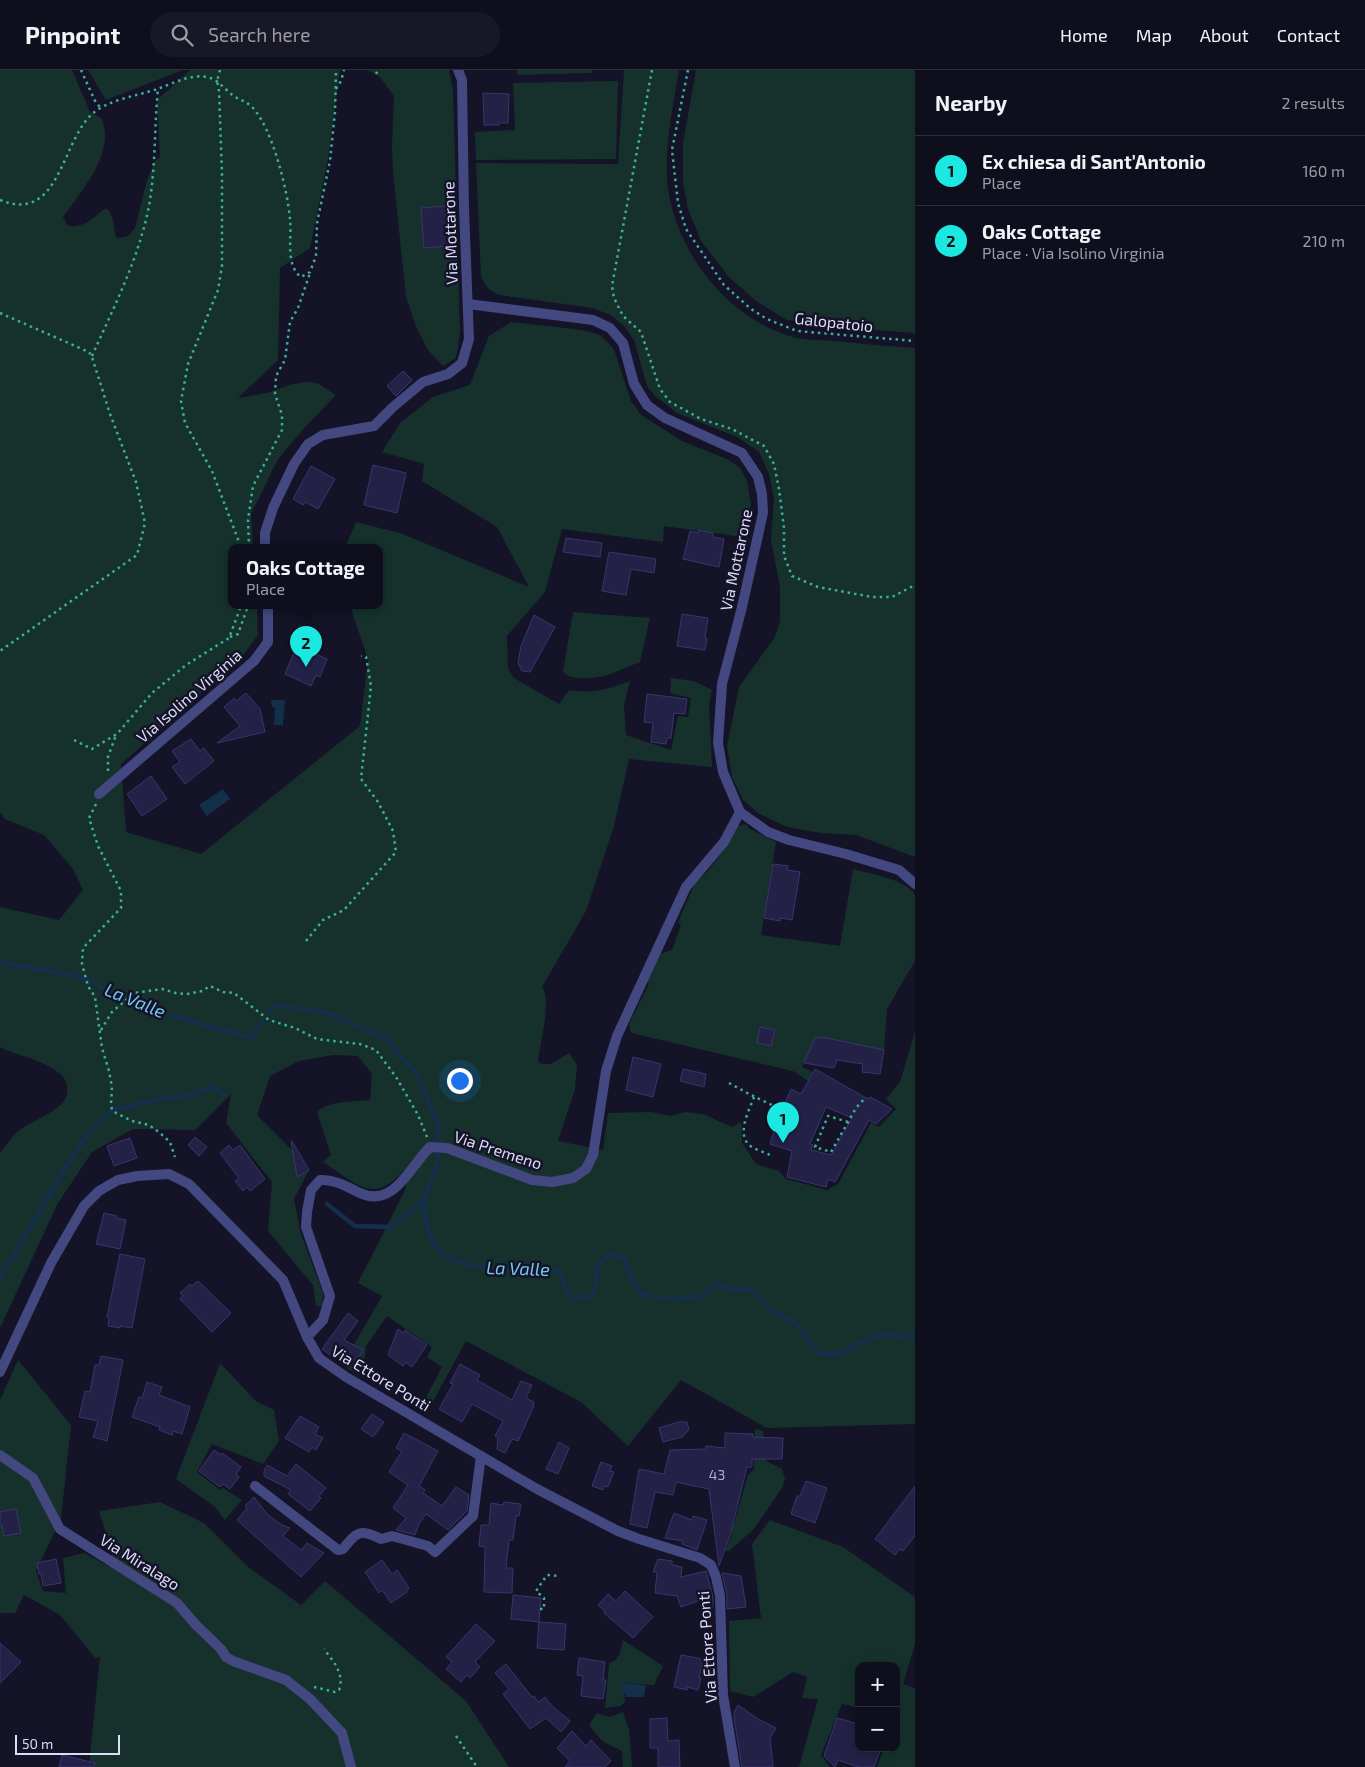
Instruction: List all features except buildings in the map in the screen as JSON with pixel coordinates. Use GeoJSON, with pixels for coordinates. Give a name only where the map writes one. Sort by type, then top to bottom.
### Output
{"type":"FeatureCollection","features":[{"type":"Feature","properties":{"kind":"street","name":"Via Mottarone"},"geometry":{"type":"LineString","coordinates":[[458,70],[462,80],[468,304],[593,320],[610,328],[622,343],[634,384],[647,405],[665,418],[742,453],[758,477],[762,494],[762,513],[742,607],[722,684],[718,743],[723,772],[740,812]]}},
{"type":"Feature","properties":{"kind":"street"},"geometry":{"type":"LineString","coordinates":[[265,544],[264,533],[273,508],[294,464],[308,444],[323,435],[374,426],[423,382],[448,374],[462,363],[469,339],[468,304]]}},
{"type":"Feature","properties":{"kind":"street","name":"Via Isolino Virginia"},"geometry":{"type":"LineString","coordinates":[[103,791],[254,661],[268,642],[268,609]]}},
{"type":"Feature","properties":{"kind":"street"},"geometry":{"type":"LineString","coordinates":[[740,812],[768,832],[789,840],[899,870],[915,884]]}},
{"type":"Feature","properties":{"kind":"street","name":"Via Premeno"},"geometry":{"type":"LineString","coordinates":[[429,1149],[447,1148],[532,1180],[552,1182],[573,1178],[586,1169],[593,1155],[606,1072],[617,1036],[686,887],[724,842],[740,812]]}},
{"type":"Feature","properties":{"kind":"street"},"geometry":{"type":"LineString","coordinates":[[307,1337],[324,1320],[330,1296],[306,1227],[312,1190],[320,1180],[330,1180],[366,1196],[383,1196],[400,1183],[429,1149]]}},
{"type":"Feature","properties":{"kind":"street","name":"Via Ettore Ponti"},"geometry":{"type":"LineString","coordinates":[[0,1372],[51,1263],[84,1206],[99,1191],[118,1180],[137,1176],[169,1174],[189,1184],[283,1280],[318,1358],[346,1377],[538,1489],[618,1531],[700,1558],[712,1564],[720,1596],[723,1695],[734,1767]]}},
{"type":"Feature","properties":{"kind":"street","name":"Via Miralago"},"geometry":{"type":"LineString","coordinates":[[0,1455],[28,1472],[56,1523],[67,1535],[177,1603],[221,1649],[226,1657],[286,1680],[310,1699],[342,1733],[351,1767]]}},
{"type":"Feature","properties":{"kind":"street"},"geometry":{"type":"LineString","coordinates":[[255,1486],[338,1550],[343,1550],[352,1537],[359,1533],[367,1532],[381,1539],[392,1536],[419,1543],[428,1546],[435,1552],[472,1516],[482,1456]]}},
{"type":"Feature","properties":{"kind":"path"},"geometry":{"type":"LineString","coordinates":[[81,70],[96,103],[100,107]]}},
{"type":"Feature","properties":{"kind":"path"},"geometry":{"type":"LineString","coordinates":[[220,70],[216,81],[219,91],[222,174],[222,266],[218,290],[188,364],[180,401],[185,423],[212,471],[239,544]]}},
{"type":"Feature","properties":{"kind":"path"},"geometry":{"type":"LineString","coordinates":[[249,544],[248,520],[252,486],[282,430],[282,415],[275,394],[276,376],[285,360],[290,322],[298,308],[316,256],[317,223],[330,161],[335,112],[336,70]]}},
{"type":"Feature","properties":{"kind":"path"},"geometry":{"type":"LineString","coordinates":[[335,91],[341,81],[344,70]]}},
{"type":"Feature","properties":{"kind":"path"},"geometry":{"type":"LineString","coordinates":[[376,74],[378,70]]}},
{"type":"Feature","properties":{"kind":"path"},"geometry":{"type":"LineString","coordinates":[[652,70],[612,286],[614,298],[622,316],[641,332],[660,390],[670,402],[701,419],[732,429],[764,446],[774,464],[780,489],[784,528],[784,556],[792,576],[818,588],[872,597],[892,598],[915,585]]}},
{"type":"Feature","properties":{"kind":"path","name":"Galopatoio"},"geometry":{"type":"LineString","coordinates":[[688,70],[672,150],[678,203],[686,229],[724,285],[751,309],[767,319],[797,331],[915,341]]}},
{"type":"Feature","properties":{"kind":"path"},"geometry":{"type":"LineString","coordinates":[[0,200],[17,205],[30,204],[44,195],[54,182],[89,116],[100,107],[194,76],[208,76],[234,96],[250,105],[261,117],[272,140],[283,180],[290,219],[291,256],[294,272],[301,277],[310,272]]}},
{"type":"Feature","properties":{"kind":"path"},"geometry":{"type":"LineString","coordinates":[[92,357],[138,250],[148,210],[152,184],[158,89]]}},
{"type":"Feature","properties":{"kind":"path"},"geometry":{"type":"LineString","coordinates":[[0,313],[89,352],[136,482],[145,523],[137,555],[0,651]]}},
{"type":"Feature","properties":{"kind":"path"},"geometry":{"type":"LineString","coordinates":[[229,638],[240,609]]}},
{"type":"Feature","properties":{"kind":"path"},"geometry":{"type":"LineString","coordinates":[[175,1157],[170,1142],[160,1133],[149,1125],[132,1121],[112,1110],[112,1087],[95,997],[88,986],[83,968],[84,948],[121,908],[121,891],[98,846],[89,818],[103,791],[108,757],[117,734],[152,693],[186,665],[238,634],[247,609]]}},
{"type":"Feature","properties":{"kind":"path"},"geometry":{"type":"LineString","coordinates":[[306,941],[323,920],[344,910],[396,852],[393,831],[378,802],[361,779],[371,686],[366,657],[362,656]]}},
{"type":"Feature","properties":{"kind":"path"},"geometry":{"type":"LineString","coordinates":[[74,740],[92,748],[117,734]]}},
{"type":"Feature","properties":{"kind":"path"},"geometry":{"type":"LineString","coordinates":[[100,1031],[112,1012],[134,993],[162,989],[187,994],[202,991],[210,986],[223,992],[234,993],[269,1020],[295,1028],[317,1040],[360,1044],[376,1050],[396,1077],[418,1115],[429,1149]]}},
{"type":"Feature","properties":{"kind":"path"},"geometry":{"type":"LineString","coordinates":[[730,1082],[754,1097],[778,1108]]}},
{"type":"Feature","properties":{"kind":"path"},"geometry":{"type":"LineString","coordinates":[[754,1097],[744,1123],[745,1138],[749,1145],[770,1155]]}},
{"type":"Feature","properties":{"kind":"path"},"geometry":{"type":"LineString","coordinates":[[848,1122],[828,1116],[815,1147],[831,1152],[856,1108],[865,1098]]}},
{"type":"Feature","properties":{"kind":"path"},"geometry":{"type":"LineString","coordinates":[[540,1609],[544,1609],[544,1598],[536,1591],[547,1575],[558,1576]]}},
{"type":"Feature","properties":{"kind":"path"},"geometry":{"type":"LineString","coordinates":[[310,1686],[335,1692],[339,1690],[341,1685],[339,1669],[324,1649]]}},
{"type":"Feature","properties":{"kind":"path"},"geometry":{"type":"LineString","coordinates":[[456,1736],[477,1767]]}},
{"type":"Feature","properties":{"kind":"green space"},"geometry":{"type":"Polygon","coordinates":[[[0,70],[72,70],[90,112],[102,119],[105,134],[101,156],[96,167],[84,189],[63,217],[67,225],[77,226],[82,225],[104,209],[107,209],[111,215],[116,237],[118,238],[128,236],[135,228],[147,180],[155,161],[160,157],[157,100],[190,70],[340,70],[328,159],[310,248],[280,268],[278,360],[238,398],[267,393],[293,384],[306,382],[317,383],[336,395],[278,459],[251,514],[253,544],[228,544],[228,609],[257,609],[258,635],[241,658],[121,764],[126,832],[201,854],[360,726],[368,659],[351,609],[383,609],[383,544],[347,544],[356,522],[403,534],[529,587],[497,527],[422,481],[424,464],[382,452],[400,423],[433,397],[470,385],[489,336],[511,322],[583,330],[600,335],[614,349],[631,401],[641,415],[682,441],[727,459],[739,467],[747,480],[751,504],[743,537],[664,526],[663,542],[562,529],[545,592],[507,636],[508,668],[514,678],[559,704],[569,690],[600,690],[630,681],[624,705],[626,735],[671,750],[678,716],[688,717],[691,698],[670,693],[671,678],[694,681],[712,690],[709,705],[712,767],[629,759],[614,826],[586,911],[542,987],[545,992],[546,1010],[538,1061],[541,1064],[551,1064],[569,1053],[577,1065],[575,1089],[558,1141],[603,1150],[608,1113],[652,1112],[670,1116],[685,1112],[703,1114],[732,1127],[741,1122],[742,1143],[756,1164],[779,1171],[786,1179],[827,1190],[838,1184],[871,1123],[879,1127],[896,1109],[886,1099],[900,1082],[915,1032],[915,1424],[767,1428],[681,1380],[628,1446],[581,1402],[466,1341],[426,1414],[420,1409],[442,1367],[427,1357],[432,1347],[387,1316],[366,1346],[364,1366],[359,1375],[342,1365],[382,1296],[358,1283],[406,1188],[405,1169],[394,1180],[383,1187],[374,1189],[364,1188],[323,1162],[331,1155],[317,1112],[335,1103],[370,1100],[372,1074],[358,1056],[333,1055],[299,1061],[270,1076],[257,1115],[297,1155],[309,1170],[294,1199],[301,1234],[323,1293],[322,1306],[316,1306],[313,1285],[268,1231],[272,1182],[226,1123],[231,1094],[195,1130],[133,1129],[92,1152],[58,1203],[0,1328],[0,1153],[17,1132],[57,1108],[67,1094],[67,1086],[62,1076],[47,1065],[0,1047],[0,907],[59,920],[83,890],[73,869],[44,835],[5,819],[0,812],[0,70]]]}},
{"type":"Feature","properties":{"kind":"green space"},"geometry":{"type":"Polygon","coordinates":[[[88,70],[183,70],[106,100],[88,70]]]}},
{"type":"Feature","properties":{"kind":"green space"},"geometry":{"type":"Polygon","coordinates":[[[368,70],[449,70],[453,90],[460,333],[456,358],[443,366],[428,350],[416,326],[406,297],[393,172],[394,96],[380,77],[368,70]]]}},
{"type":"Feature","properties":{"kind":"green space"},"geometry":{"type":"Polygon","coordinates":[[[517,70],[592,70],[591,73],[517,75],[517,70]]]}},
{"type":"Feature","properties":{"kind":"green space"},"geometry":{"type":"Polygon","coordinates":[[[624,70],[679,70],[667,152],[667,180],[671,206],[680,232],[693,256],[708,279],[727,299],[748,316],[772,329],[797,338],[915,348],[915,857],[856,835],[821,833],[787,827],[758,813],[743,800],[732,777],[727,746],[739,687],[775,637],[780,621],[780,587],[771,539],[774,499],[769,474],[759,452],[737,437],[677,413],[655,396],[647,386],[634,340],[625,327],[611,315],[592,308],[500,295],[488,288],[481,276],[476,163],[618,164],[624,70]]]}},
{"type":"Feature","properties":{"kind":"green space"},"geometry":{"type":"Polygon","coordinates":[[[696,70],[915,70],[915,333],[849,328],[787,320],[756,301],[729,277],[701,241],[688,209],[683,182],[683,143],[696,70]]]}},
{"type":"Feature","properties":{"kind":"green space"},"geometry":{"type":"Polygon","coordinates":[[[618,81],[616,159],[476,160],[475,132],[515,130],[513,83],[618,81]]]}},
{"type":"Feature","properties":{"kind":"green space"},"geometry":{"type":"Polygon","coordinates":[[[573,612],[650,618],[640,662],[594,678],[578,678],[565,674],[563,672],[573,612]]]}},
{"type":"Feature","properties":{"kind":"green space"},"geometry":{"type":"Polygon","coordinates":[[[746,824],[750,829],[776,842],[761,935],[840,946],[853,869],[896,881],[910,889],[915,895],[915,961],[887,1009],[884,1050],[822,1037],[815,1038],[802,1067],[813,1072],[808,1081],[793,1071],[631,1033],[629,1024],[649,984],[646,979],[659,954],[672,950],[681,925],[678,922],[694,885],[709,870],[738,826],[746,824]]]}},
{"type":"Feature","properties":{"kind":"green space"},"geometry":{"type":"Polygon","coordinates":[[[18,1360],[71,1425],[61,1519],[36,1571],[43,1591],[66,1593],[63,1558],[84,1553],[110,1567],[112,1552],[99,1511],[160,1502],[204,1523],[248,1567],[301,1605],[325,1581],[466,1701],[509,1767],[89,1767],[100,1657],[95,1658],[60,1615],[24,1595],[15,1613],[0,1613],[0,1400],[18,1360]]]}},
{"type":"Feature","properties":{"kind":"green space"},"geometry":{"type":"Polygon","coordinates":[[[220,1363],[257,1402],[274,1410],[279,1441],[263,1464],[212,1444],[197,1472],[220,1490],[223,1488],[242,1500],[225,1520],[215,1507],[176,1479],[220,1363]]]}},
{"type":"Feature","properties":{"kind":"green space"},"geometry":{"type":"Polygon","coordinates":[[[755,1429],[763,1431],[766,1461],[782,1469],[785,1479],[782,1488],[754,1529],[729,1551],[725,1551],[732,1534],[718,1527],[720,1520],[734,1523],[748,1475],[754,1469],[755,1429]]]}},
{"type":"Feature","properties":{"kind":"green space"},"geometry":{"type":"Polygon","coordinates":[[[770,1520],[843,1547],[915,1597],[915,1644],[903,1684],[915,1688],[915,1767],[877,1767],[883,1752],[900,1752],[900,1662],[855,1662],[855,1707],[842,1704],[821,1755],[830,1767],[799,1767],[818,1699],[802,1698],[807,1677],[793,1672],[753,1697],[730,1691],[729,1621],[761,1618],[752,1544],[770,1520]]]}},
{"type":"Feature","properties":{"kind":"green space"},"geometry":{"type":"Polygon","coordinates":[[[623,1640],[663,1666],[654,1685],[623,1683],[625,1701],[621,1706],[605,1708],[609,1663],[616,1660],[623,1640]]]}},
{"type":"Feature","properties":{"kind":"green space"},"geometry":{"type":"Polygon","coordinates":[[[623,1712],[629,1729],[632,1767],[623,1767],[622,1751],[602,1741],[589,1725],[597,1713],[610,1717],[623,1712]]]}},
{"type":"Feature","properties":{"kind":"water"},"geometry":{"type":"Polygon","coordinates":[[[271,700],[285,700],[283,725],[274,725],[275,708],[272,707],[271,700]]]}},
{"type":"Feature","properties":{"kind":"water"},"geometry":{"type":"Polygon","coordinates":[[[223,789],[230,799],[207,816],[199,805],[223,789]]]}},
{"type":"Feature","properties":{"kind":"water"},"geometry":{"type":"Polygon","coordinates":[[[623,1683],[646,1685],[644,1697],[626,1697],[625,1694],[621,1694],[623,1683]]]}},
{"type":"Feature","properties":{"kind":"waterway","name":"La Valle"},"geometry":{"type":"LineString","coordinates":[[0,962],[85,978],[119,998],[151,1010],[251,1038],[262,1022]]}},
{"type":"Feature","properties":{"kind":"waterway","name":"La Valle"},"geometry":{"type":"LineString","coordinates":[[268,1013],[273,1005],[328,1013],[386,1039],[416,1073],[438,1124],[437,1167],[423,1202],[428,1230],[438,1249],[444,1255],[456,1261],[500,1270],[559,1270],[567,1292],[575,1298],[592,1296],[597,1282],[596,1270],[608,1254],[624,1258],[628,1271],[642,1295],[675,1299],[702,1296],[717,1284],[727,1288],[753,1290],[768,1308],[795,1323],[820,1354],[841,1354],[863,1341],[883,1334],[902,1337],[915,1335]]}},
{"type":"Feature","properties":{"kind":"waterway"},"geometry":{"type":"LineString","coordinates":[[0,1278],[64,1170],[89,1132],[112,1110],[160,1099],[190,1095],[213,1087],[224,1095]]}},
{"type":"Feature","properties":{"kind":"waterway"},"geometry":{"type":"LineString","coordinates":[[327,1204],[355,1226],[390,1227],[423,1202]]}},
{"type":"Feature","properties":{"kind":"place","name":"Oaks Cottage"},"geometry":{"type":"Point","coordinates":[306,667]}},
{"type":"Feature","properties":{"kind":"place","name":"Ex chiesa di Sant'Antonio"},"geometry":{"type":"Point","coordinates":[783,1143]}}]}
